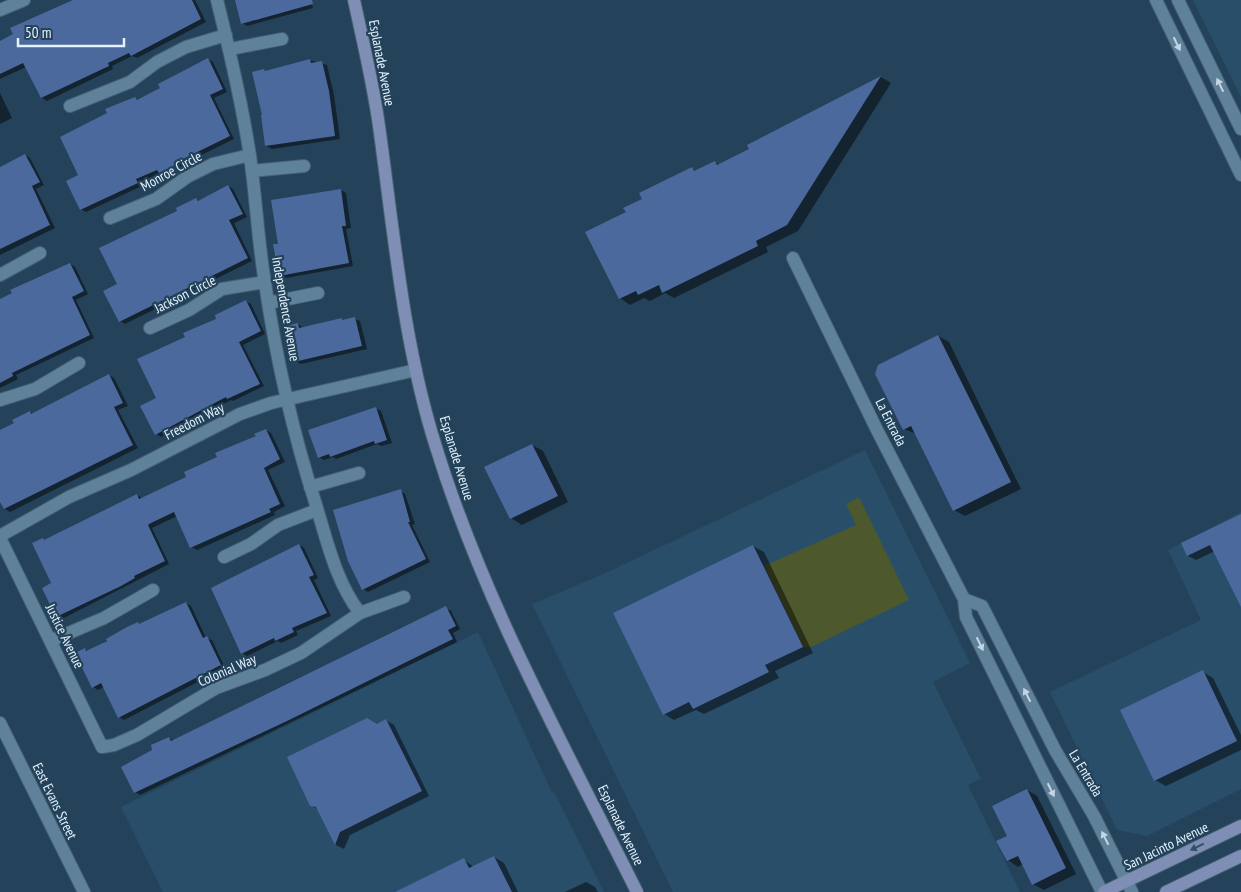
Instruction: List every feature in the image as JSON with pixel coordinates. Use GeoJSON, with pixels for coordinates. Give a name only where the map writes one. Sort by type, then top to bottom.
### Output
{"type":"FeatureCollection","features":[{"type":"Feature","properties":{"kind":"main road","name":"Esplanade Avenue"},"geometry":{"type":"LineString","coordinates":[[354,0],[378,124],[401,297],[416,370],[435,446],[458,515],[498,610],[637,892]]}},
{"type":"Feature","properties":{"kind":"main road","name":"San Jacinto Avenue"},"geometry":{"type":"LineString","coordinates":[[1103,892],[1130,887],[1241,826]]}},
{"type":"Feature","properties":{"kind":"main road"},"geometry":{"type":"LineString","coordinates":[[1166,892],[1241,856]]}},
{"type":"Feature","properties":{"kind":"street"},"geometry":{"type":"LineString","coordinates":[[0,10],[24,0]]}},
{"type":"Feature","properties":{"kind":"street","name":"Independence Avenue"},"geometry":{"type":"LineString","coordinates":[[217,0],[230,49],[250,155],[268,303],[287,399],[317,510],[343,586],[350,600],[360,613]]}},
{"type":"Feature","properties":{"kind":"street"},"geometry":{"type":"LineString","coordinates":[[1156,0],[1241,175]]}},
{"type":"Feature","properties":{"kind":"street"},"geometry":{"type":"LineString","coordinates":[[1178,0],[1241,129]]}},
{"type":"Feature","properties":{"kind":"street"},"geometry":{"type":"LineString","coordinates":[[70,106],[130,82],[157,62],[186,47],[226,35]]}},
{"type":"Feature","properties":{"kind":"street"},"geometry":{"type":"LineString","coordinates":[[230,49],[282,39]]}},
{"type":"Feature","properties":{"kind":"street","name":"Monroe Circle"},"geometry":{"type":"LineString","coordinates":[[110,218],[156,199],[188,177],[213,164],[250,155]]}},
{"type":"Feature","properties":{"kind":"street"},"geometry":{"type":"LineString","coordinates":[[252,171],[304,166]]}},
{"type":"Feature","properties":{"kind":"street"},"geometry":{"type":"LineString","coordinates":[[0,275],[40,253]]}},
{"type":"Feature","properties":{"kind":"street","name":"La Entrada"},"geometry":{"type":"LineString","coordinates":[[793,258],[877,430],[964,599],[966,616],[1103,892]]}},
{"type":"Feature","properties":{"kind":"street","name":"Jackson Circle"},"geometry":{"type":"LineString","coordinates":[[150,328],[189,310],[222,290],[265,282]]}},
{"type":"Feature","properties":{"kind":"street"},"geometry":{"type":"LineString","coordinates":[[268,303],[318,294]]}},
{"type":"Feature","properties":{"kind":"street"},"geometry":{"type":"LineString","coordinates":[[0,400],[35,389],[79,363]]}},
{"type":"Feature","properties":{"kind":"street","name":"Freedom Way"},"geometry":{"type":"LineString","coordinates":[[0,537],[69,497],[131,470],[240,414],[287,399],[416,370]]}},
{"type":"Feature","properties":{"kind":"street"},"geometry":{"type":"LineString","coordinates":[[310,487],[359,473]]}},
{"type":"Feature","properties":{"kind":"street"},"geometry":{"type":"LineString","coordinates":[[224,557],[251,544],[278,525],[317,510]]}},
{"type":"Feature","properties":{"kind":"street","name":"Justice Avenue"},"geometry":{"type":"LineString","coordinates":[[0,537],[102,747]]}},
{"type":"Feature","properties":{"kind":"street"},"geometry":{"type":"LineString","coordinates":[[50,641],[104,618],[153,590]]}},
{"type":"Feature","properties":{"kind":"street","name":"Colonial Way"},"geometry":{"type":"LineString","coordinates":[[102,747],[114,745],[137,735],[216,688],[265,670],[302,653],[360,613],[404,597]]}},
{"type":"Feature","properties":{"kind":"street","name":"La Entrada"},"geometry":{"type":"LineString","coordinates":[[964,599],[982,606],[1055,750],[1094,816],[1130,887]]}},
{"type":"Feature","properties":{"kind":"street","name":"East Evans Street"},"geometry":{"type":"LineString","coordinates":[[1,727],[84,892]]}},
{"type":"Feature","properties":{"kind":"shaded area"},"geometry":{"type":"Polygon","coordinates":[[[1193,0],[1241,0],[1241,97],[1193,0]]]}},
{"type":"Feature","properties":{"kind":"shaded area"},"geometry":{"type":"Polygon","coordinates":[[[865,450],[970,663],[933,682],[981,779],[968,785],[1020,892],[673,892],[532,604],[599,576],[865,450]]]}},
{"type":"Feature","properties":{"kind":"shaded area"},"geometry":{"type":"Polygon","coordinates":[[[1241,512],[1241,789],[1147,836],[1117,830],[1050,692],[1201,620],[1168,550],[1241,512]]]}},
{"type":"Feature","properties":{"kind":"shaded area"},"geometry":{"type":"Polygon","coordinates":[[[478,632],[552,793],[554,792],[604,892],[163,892],[121,807],[478,632]]]}},
{"type":"Feature","properties":{"kind":"green space"},"geometry":{"type":"Polygon","coordinates":[[[859,497],[909,600],[811,647],[803,647],[764,566],[856,525],[846,504],[859,497]]]}},
{"type":"Feature","properties":{"kind":"building"},"geometry":{"type":"Polygon","coordinates":[[[73,0],[192,0],[201,19],[131,56],[129,53],[108,63],[109,66],[41,98],[23,63],[0,74],[0,41],[13,34],[10,28],[73,0]]]}},
{"type":"Feature","properties":{"kind":"building"},"geometry":{"type":"Polygon","coordinates":[[[235,0],[312,0],[313,4],[241,24],[235,0]]]}},
{"type":"Feature","properties":{"kind":"building"},"geometry":{"type":"Polygon","coordinates":[[[208,58],[223,89],[210,95],[230,136],[159,173],[157,170],[136,179],[138,183],[80,210],[66,181],[78,175],[60,137],[107,113],[105,109],[135,97],[137,100],[160,88],[158,84],[208,58]]]}},
{"type":"Feature","properties":{"kind":"building"},"geometry":{"type":"Polygon","coordinates":[[[310,59],[311,63],[322,61],[329,91],[335,136],[265,146],[262,115],[252,72],[264,69],[265,71],[310,59]]]}},
{"type":"Feature","properties":{"kind":"building"},"geometry":{"type":"Polygon","coordinates":[[[881,76],[787,225],[756,241],[758,246],[662,293],[659,285],[638,295],[636,291],[619,299],[585,232],[626,212],[623,208],[642,199],[639,193],[692,167],[694,171],[715,161],[717,165],[749,149],[747,145],[881,76]]]}},
{"type":"Feature","properties":{"kind":"building"},"geometry":{"type":"Polygon","coordinates":[[[25,154],[40,182],[32,186],[50,225],[0,249],[0,167],[25,154]]]}},
{"type":"Feature","properties":{"kind":"building"},"geometry":{"type":"Polygon","coordinates":[[[228,185],[243,214],[229,220],[248,258],[119,322],[103,291],[117,284],[99,248],[177,211],[176,208],[196,198],[198,201],[228,185]]]}},
{"type":"Feature","properties":{"kind":"building"},"geometry":{"type":"Polygon","coordinates":[[[341,189],[346,226],[342,226],[349,263],[279,276],[273,244],[278,244],[271,200],[341,189]]]}},
{"type":"Feature","properties":{"kind":"building"},"geometry":{"type":"Polygon","coordinates":[[[70,263],[84,291],[72,297],[90,335],[12,373],[13,376],[0,383],[0,299],[12,293],[10,290],[70,263]]]}},
{"type":"Feature","properties":{"kind":"building"},"geometry":{"type":"Polygon","coordinates":[[[246,300],[261,331],[239,342],[260,384],[227,399],[226,397],[155,435],[140,406],[156,398],[137,359],[185,337],[183,333],[216,319],[215,315],[246,300]]]}},
{"type":"Feature","properties":{"kind":"building"},"geometry":{"type":"Polygon","coordinates":[[[355,317],[362,346],[294,362],[286,326],[298,323],[299,328],[342,318],[342,320],[355,317]]]}},
{"type":"Feature","properties":{"kind":"building"},"geometry":{"type":"Polygon","coordinates":[[[938,335],[1011,482],[953,511],[911,426],[903,430],[875,374],[878,365],[938,335]]]}},
{"type":"Feature","properties":{"kind":"building"},"geometry":{"type":"Polygon","coordinates":[[[109,374],[123,403],[114,407],[133,445],[4,509],[0,502],[0,430],[14,423],[12,420],[30,411],[31,414],[109,374]]]}},
{"type":"Feature","properties":{"kind":"building"},"geometry":{"type":"Polygon","coordinates":[[[376,407],[387,440],[375,444],[374,441],[330,457],[329,454],[318,458],[308,430],[376,407]]]}},
{"type":"Feature","properties":{"kind":"building"},"geometry":{"type":"Polygon","coordinates":[[[266,429],[280,459],[264,468],[280,504],[269,509],[271,512],[190,548],[174,512],[151,523],[148,525],[165,561],[134,576],[135,578],[121,586],[56,617],[42,588],[51,583],[32,543],[43,538],[44,540],[137,494],[139,499],[186,477],[184,472],[217,457],[215,453],[256,436],[254,434],[266,429]]]}},
{"type":"Feature","properties":{"kind":"building"},"geometry":{"type":"Polygon","coordinates":[[[532,444],[558,496],[510,519],[484,467],[532,444]]]}},
{"type":"Feature","properties":{"kind":"building"},"geometry":{"type":"Polygon","coordinates":[[[401,489],[410,522],[408,522],[426,559],[362,590],[348,561],[333,510],[401,489]]]}},
{"type":"Feature","properties":{"kind":"building"},"geometry":{"type":"Polygon","coordinates":[[[1241,514],[1241,607],[1210,545],[1187,556],[1181,543],[1241,514]]]}},
{"type":"Feature","properties":{"kind":"building"},"geometry":{"type":"Polygon","coordinates":[[[299,544],[314,575],[309,577],[327,613],[292,628],[294,632],[275,641],[274,638],[241,654],[211,588],[299,544]]]}},
{"type":"Feature","properties":{"kind":"building"},"geometry":{"type":"Polygon","coordinates":[[[753,545],[803,647],[765,665],[769,672],[693,709],[689,702],[663,715],[613,613],[753,545]]]}},
{"type":"Feature","properties":{"kind":"building"},"geometry":{"type":"Polygon","coordinates":[[[186,602],[203,638],[207,636],[221,665],[118,718],[101,683],[92,688],[75,653],[85,648],[86,651],[107,641],[106,639],[127,627],[138,622],[139,624],[186,602]]]}},
{"type":"Feature","properties":{"kind":"building"},"geometry":{"type":"Polygon","coordinates":[[[446,606],[456,626],[448,630],[453,639],[287,721],[134,793],[121,767],[152,750],[151,745],[169,737],[171,741],[446,606]]]}},
{"type":"Feature","properties":{"kind":"building"},"geometry":{"type":"Polygon","coordinates":[[[1203,670],[1237,741],[1154,781],[1120,710],[1203,670]]]}},
{"type":"Feature","properties":{"kind":"building"},"geometry":{"type":"Polygon","coordinates":[[[367,718],[377,724],[386,719],[422,791],[340,832],[335,845],[316,807],[310,806],[287,757],[367,718]]]}},
{"type":"Feature","properties":{"kind":"building"},"geometry":{"type":"Polygon","coordinates":[[[1027,789],[1066,868],[1032,885],[1018,856],[1007,861],[996,841],[1007,836],[992,806],[1027,789]]]}},
{"type":"Feature","properties":{"kind":"building"},"geometry":{"type":"Polygon","coordinates":[[[494,856],[512,892],[395,892],[464,858],[469,868],[494,856]]]}}]}
